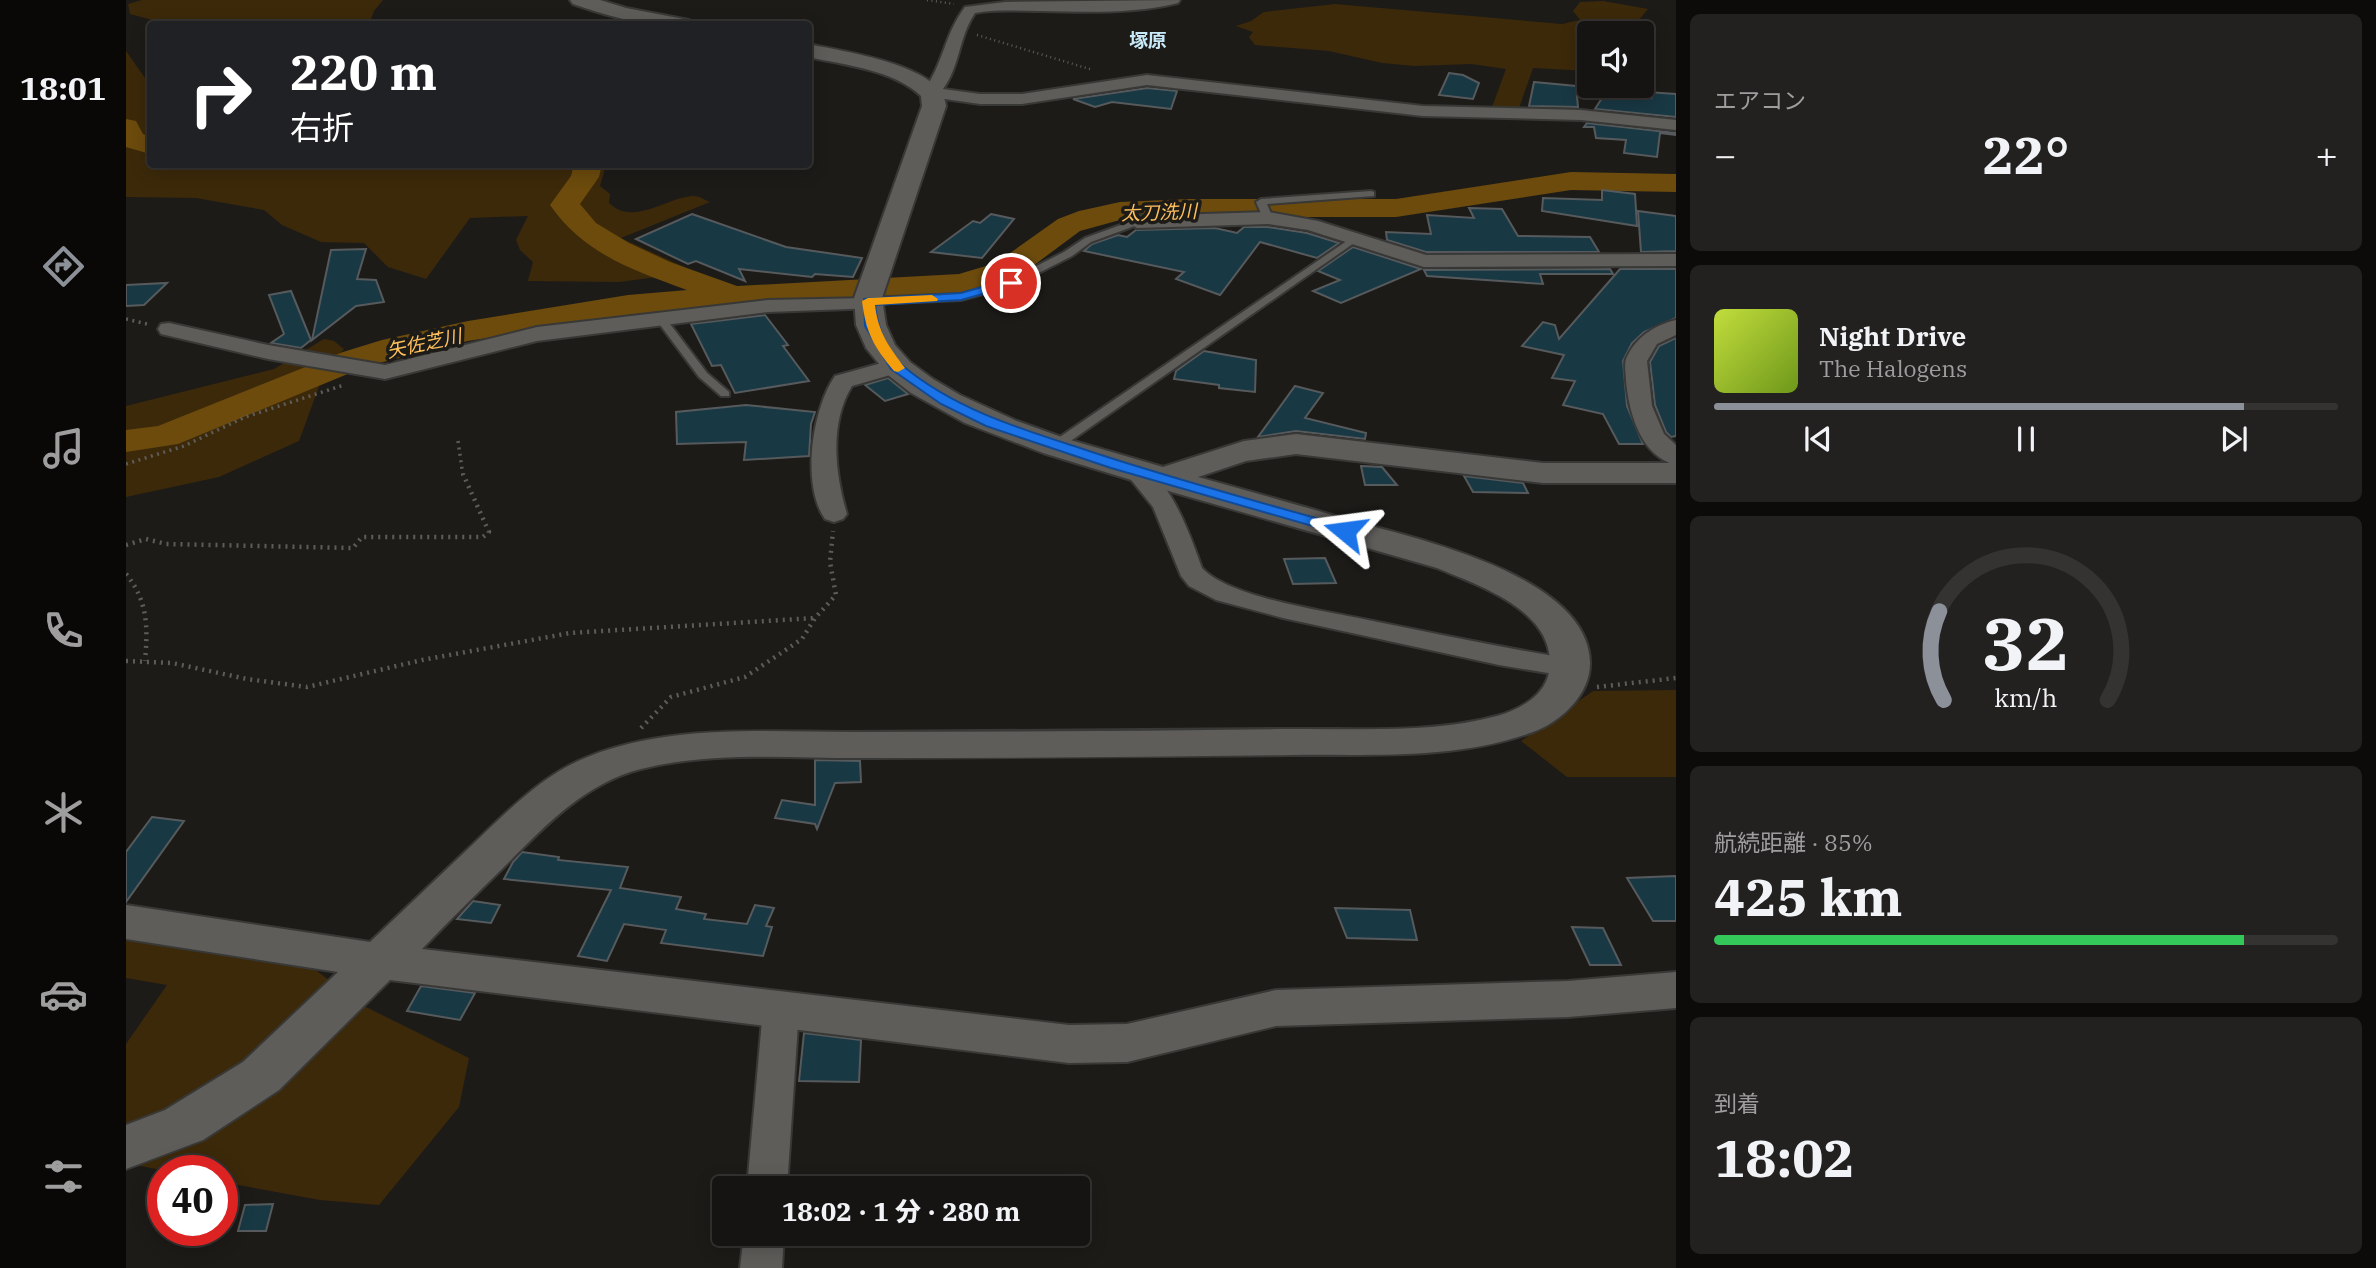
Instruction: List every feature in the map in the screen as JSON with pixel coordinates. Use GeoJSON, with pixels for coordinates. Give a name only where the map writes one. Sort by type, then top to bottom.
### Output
{"type":"FeatureCollection","features":[{"type":"Feature","properties":{"kind":"street"},"geometry":{"type":"LineString","coordinates":[[579,0],[622,14],[664,21]]}},
{"type":"Feature","properties":{"kind":"street"},"geometry":{"type":"LineString","coordinates":[[931,92],[942,82],[960,29],[970,10],[992,2],[1142,5],[1173,0]]}},
{"type":"Feature","properties":{"kind":"street"},"geometry":{"type":"LineString","coordinates":[[812,51],[908,77],[931,92],[980,99],[1022,99],[1136,80],[1423,110],[1581,115],[1676,125]]}},
{"type":"Feature","properties":{"kind":"street"},"geometry":{"type":"LineString","coordinates":[[126,1147],[184,1125],[261,1076],[523,822],[559,791],[607,765],[672,750],[759,745],[1246,743],[1412,739],[1502,729],[1551,708],[1569,677],[1564,632],[1536,604],[1498,580],[1450,560],[1055,446],[991,423],[946,401],[896,366],[871,326],[869,296],[934,107],[931,92]]}},
{"type":"Feature","properties":{"kind":"street"},"geometry":{"type":"LineString","coordinates":[[1137,222],[1268,218],[1311,225],[1424,261],[1675,262]]}},
{"type":"Feature","properties":{"kind":"street"},"geometry":{"type":"LineString","coordinates":[[169,329],[210,341],[374,370],[537,334],[869,296]]}},
{"type":"Feature","properties":{"kind":"street"},"geometry":{"type":"LineString","coordinates":[[1676,326],[1649,340],[1636,361],[1640,405],[1653,437],[1676,458]]}},
{"type":"Feature","properties":{"kind":"street"},"geometry":{"type":"LineString","coordinates":[[834,514],[829,498],[827,469],[826,432],[829,404],[843,381],[896,366]]}},
{"type":"Feature","properties":{"kind":"street"},"geometry":{"type":"LineString","coordinates":[[1150,475],[1231,453],[1270,445],[1296,444],[1543,473],[1676,473]]}},
{"type":"Feature","properties":{"kind":"street"},"geometry":{"type":"LineString","coordinates":[[1150,475],[1165,505],[1190,570],[1199,580],[1226,594],[1283,610],[1499,656],[1569,677]]}},
{"type":"Feature","properties":{"kind":"street"},"geometry":{"type":"LineString","coordinates":[[126,922],[379,961],[1069,1044],[1127,1043],[1276,1008],[1568,999],[1676,990]]}},
{"type":"Feature","properties":{"kind":"street"},"geometry":{"type":"LineString","coordinates":[[768,1176],[781,1009]]}},
{"type":"Feature","properties":{"kind":"street"},"geometry":{"type":"LineString","coordinates":[[761,1268],[763,1246]]}},
{"type":"Feature","properties":{"kind":"lane"},"geometry":{"type":"LineString","coordinates":[[1268,218],[1261,202],[1371,194]]}},
{"type":"Feature","properties":{"kind":"lane"},"geometry":{"type":"LineString","coordinates":[[869,296],[961,297],[1011,283],[1068,254],[1088,240],[1137,222]]}},
{"type":"Feature","properties":{"kind":"lane"},"geometry":{"type":"LineString","coordinates":[[1055,446],[1354,239]]}},
{"type":"Feature","properties":{"kind":"lane"},"geometry":{"type":"LineString","coordinates":[[660,318],[702,374],[725,394]]}},
{"type":"Feature","properties":{"kind":"path"},"geometry":{"type":"LineString","coordinates":[[960,29],[1109,75],[1136,80]]}},
{"type":"Feature","properties":{"kind":"path"},"geometry":{"type":"LineString","coordinates":[[126,464],[184,446],[245,417],[374,370]]}},
{"type":"Feature","properties":{"kind":"path"},"geometry":{"type":"LineString","coordinates":[[126,545],[146,539],[166,544],[353,548],[362,537],[483,537],[489,532],[468,487],[457,451],[458,441]]}},
{"type":"Feature","properties":{"kind":"path"},"geometry":{"type":"LineString","coordinates":[[607,765],[671,697],[745,677],[803,639],[815,618],[836,595],[830,562],[834,514]]}},
{"type":"Feature","properties":{"kind":"path"},"geometry":{"type":"LineString","coordinates":[[126,573],[140,589],[148,618],[145,661]]}},
{"type":"Feature","properties":{"kind":"path"},"geometry":{"type":"LineString","coordinates":[[126,661],[172,663],[247,679],[307,687],[422,660],[570,633],[815,618]]}},
{"type":"Feature","properties":{"kind":"path"},"geometry":{"type":"LineString","coordinates":[[1569,677],[1578,690],[1676,678]]}},
{"type":"Feature","properties":{"kind":"shaded area"},"geometry":{"type":"Polygon","coordinates":[[[142,0],[383,0],[370,21],[156,21],[130,14],[128,4],[142,0]]]}},
{"type":"Feature","properties":{"kind":"shaded area"},"geometry":{"type":"Polygon","coordinates":[[[1603,1],[1648,9],[1638,21],[1577,21],[1577,70],[1533,68],[1518,111],[1492,107],[1506,69],[1471,64],[1415,66],[1382,63],[1329,51],[1255,45],[1249,37],[1253,32],[1236,26],[1251,21],[1264,12],[1335,4],[1562,24],[1580,20],[1573,11],[1580,2],[1603,1]]]}},
{"type":"Feature","properties":{"kind":"shaded area"},"geometry":{"type":"Polygon","coordinates":[[[126,51],[147,81],[147,168],[605,168],[600,186],[610,194],[609,203],[619,210],[639,212],[694,196],[710,202],[621,238],[695,272],[619,282],[528,281],[533,262],[520,250],[516,240],[528,216],[470,218],[426,279],[388,267],[364,243],[321,242],[282,225],[264,210],[196,198],[126,197],[126,51]]]}},
{"type":"Feature","properties":{"kind":"shaded area"},"geometry":{"type":"Polygon","coordinates":[[[324,339],[334,341],[344,349],[324,373],[299,441],[219,477],[126,497],[126,406],[274,369],[324,339]]]}},
{"type":"Feature","properties":{"kind":"shaded area"},"geometry":{"type":"Polygon","coordinates":[[[1676,690],[1676,777],[1567,777],[1521,741],[1593,691],[1676,690]]]}},
{"type":"Feature","properties":{"kind":"shaded area"},"geometry":{"type":"Polygon","coordinates":[[[126,940],[314,969],[366,1007],[469,1058],[459,1107],[379,1205],[320,1200],[238,1185],[238,1155],[147,1155],[147,1167],[126,1163],[126,1044],[167,985],[126,978],[126,940]]]}},
{"type":"Feature","properties":{"kind":"building"},"geometry":{"type":"Polygon","coordinates":[[[1449,73],[1463,75],[1479,83],[1473,99],[1439,95],[1449,73]]]}},
{"type":"Feature","properties":{"kind":"building"},"geometry":{"type":"Polygon","coordinates":[[[1534,82],[1576,86],[1578,107],[1529,106],[1534,82]]]}},
{"type":"Feature","properties":{"kind":"building"},"geometry":{"type":"Polygon","coordinates":[[[1147,88],[1177,91],[1171,109],[1112,102],[1095,107],[1073,99],[1147,88]]]}},
{"type":"Feature","properties":{"kind":"building"},"geometry":{"type":"Polygon","coordinates":[[[1654,92],[1676,94],[1676,117],[1595,109],[1602,98],[1654,98],[1654,92]]]}},
{"type":"Feature","properties":{"kind":"building"},"geometry":{"type":"Polygon","coordinates":[[[1587,123],[1676,135],[1660,133],[1657,157],[1624,153],[1626,140],[1596,138],[1594,127],[1584,127],[1587,123]]]}},
{"type":"Feature","properties":{"kind":"building"},"geometry":{"type":"Polygon","coordinates":[[[1602,190],[1635,194],[1637,226],[1542,211],[1543,198],[1602,200],[1602,190]]]}},
{"type":"Feature","properties":{"kind":"building"},"geometry":{"type":"Polygon","coordinates":[[[1469,208],[1502,209],[1518,236],[1590,237],[1599,252],[1426,252],[1387,240],[1386,232],[1431,234],[1427,215],[1474,218],[1469,208]]]}},
{"type":"Feature","properties":{"kind":"building"},"geometry":{"type":"Polygon","coordinates":[[[1638,211],[1676,216],[1676,251],[1641,252],[1638,211]]]}},
{"type":"Feature","properties":{"kind":"building"},"geometry":{"type":"Polygon","coordinates":[[[692,214],[786,247],[862,258],[853,277],[815,274],[812,277],[739,269],[745,281],[696,261],[688,264],[636,239],[692,214]]]}},
{"type":"Feature","properties":{"kind":"building"},"geometry":{"type":"Polygon","coordinates":[[[991,214],[1014,219],[982,258],[931,252],[973,221],[980,223],[991,214]]]}},
{"type":"Feature","properties":{"kind":"building"},"geometry":{"type":"Polygon","coordinates":[[[1244,227],[1268,227],[1307,233],[1339,243],[1317,258],[1260,242],[1220,295],[1176,279],[1184,272],[1084,251],[1092,244],[1118,235],[1127,237],[1136,230],[1215,228],[1237,233],[1244,227]]]}},
{"type":"Feature","properties":{"kind":"building"},"geometry":{"type":"Polygon","coordinates":[[[1353,247],[1421,269],[1341,303],[1313,291],[1340,280],[1318,271],[1353,247]]]}},
{"type":"Feature","properties":{"kind":"building"},"geometry":{"type":"Polygon","coordinates":[[[366,249],[357,279],[376,280],[384,302],[356,306],[312,340],[331,250],[366,249]]]}},
{"type":"Feature","properties":{"kind":"building"},"geometry":{"type":"Polygon","coordinates":[[[1610,269],[1613,274],[1540,274],[1543,284],[1427,276],[1424,270],[1610,269]]]}},
{"type":"Feature","properties":{"kind":"building"},"geometry":{"type":"Polygon","coordinates":[[[1620,269],[1676,269],[1676,318],[1644,332],[1632,343],[1623,361],[1627,406],[1643,444],[1619,444],[1603,414],[1563,405],[1575,381],[1552,378],[1564,355],[1522,346],[1543,322],[1555,325],[1559,339],[1620,269]]]}},
{"type":"Feature","properties":{"kind":"building"},"geometry":{"type":"Polygon","coordinates":[[[167,283],[144,305],[126,306],[126,285],[167,283]]]}},
{"type":"Feature","properties":{"kind":"building"},"geometry":{"type":"Polygon","coordinates":[[[291,291],[311,340],[301,348],[271,343],[284,334],[269,295],[291,291]]]}},
{"type":"Feature","properties":{"kind":"building"},"geometry":{"type":"Polygon","coordinates":[[[765,315],[788,345],[783,346],[809,381],[735,393],[721,365],[712,366],[691,324],[765,315]]]}},
{"type":"Feature","properties":{"kind":"building"},"geometry":{"type":"Polygon","coordinates":[[[1676,338],[1676,436],[1671,437],[1666,432],[1655,405],[1650,362],[1659,346],[1676,338]]]}},
{"type":"Feature","properties":{"kind":"building"},"geometry":{"type":"Polygon","coordinates":[[[1204,351],[1256,360],[1255,392],[1174,379],[1176,371],[1204,351]]]}},
{"type":"Feature","properties":{"kind":"building"},"geometry":{"type":"Polygon","coordinates":[[[888,378],[908,394],[885,401],[865,385],[888,378]]]}},
{"type":"Feature","properties":{"kind":"building"},"geometry":{"type":"Polygon","coordinates":[[[1295,386],[1323,393],[1305,418],[1366,433],[1365,439],[1296,431],[1258,437],[1295,386]]]}},
{"type":"Feature","properties":{"kind":"building"},"geometry":{"type":"Polygon","coordinates":[[[746,405],[815,412],[811,424],[809,456],[744,460],[746,442],[677,444],[676,412],[746,405]]]}},
{"type":"Feature","properties":{"kind":"building"},"geometry":{"type":"Polygon","coordinates":[[[1361,466],[1382,467],[1397,485],[1365,485],[1361,466]]]}},
{"type":"Feature","properties":{"kind":"building"},"geometry":{"type":"Polygon","coordinates":[[[1464,476],[1523,483],[1528,493],[1473,492],[1464,476]]]}},
{"type":"Feature","properties":{"kind":"building"},"geometry":{"type":"Polygon","coordinates":[[[1325,558],[1336,583],[1293,584],[1284,559],[1325,558]]]}},
{"type":"Feature","properties":{"kind":"building"},"geometry":{"type":"Polygon","coordinates":[[[815,760],[860,761],[861,782],[835,783],[817,829],[815,824],[775,818],[782,800],[815,805],[815,760]]]}},
{"type":"Feature","properties":{"kind":"building"},"geometry":{"type":"Polygon","coordinates":[[[152,817],[184,821],[126,902],[126,852],[152,817]]]}},
{"type":"Feature","properties":{"kind":"building"},"geometry":{"type":"Polygon","coordinates":[[[522,852],[559,857],[558,860],[628,867],[620,888],[681,897],[676,909],[706,914],[704,919],[747,924],[755,905],[774,908],[766,926],[772,927],[763,956],[661,943],[666,930],[624,924],[607,961],[578,956],[611,890],[504,879],[522,852]]]}},
{"type":"Feature","properties":{"kind":"building"},"geometry":{"type":"Polygon","coordinates":[[[1676,876],[1676,921],[1653,921],[1627,878],[1676,876]]]}},
{"type":"Feature","properties":{"kind":"building"},"geometry":{"type":"Polygon","coordinates":[[[473,901],[500,905],[491,923],[457,919],[473,901]]]}},
{"type":"Feature","properties":{"kind":"building"},"geometry":{"type":"Polygon","coordinates":[[[1335,908],[1410,910],[1417,940],[1347,938],[1335,908]]]}},
{"type":"Feature","properties":{"kind":"building"},"geometry":{"type":"Polygon","coordinates":[[[1572,927],[1603,928],[1621,965],[1590,965],[1572,927]]]}},
{"type":"Feature","properties":{"kind":"building"},"geometry":{"type":"Polygon","coordinates":[[[421,986],[475,993],[460,1020],[407,1011],[421,986]]]}},
{"type":"Feature","properties":{"kind":"building"},"geometry":{"type":"Polygon","coordinates":[[[804,1033],[861,1040],[859,1082],[799,1081],[804,1033]]]}},
{"type":"Feature","properties":{"kind":"building"},"geometry":{"type":"Polygon","coordinates":[[[273,1204],[266,1231],[238,1231],[245,1205],[273,1204]]]}},
{"type":"Feature","properties":{"kind":"waterway","name":"太刀洗川"},"geometry":{"type":"LineString","coordinates":[[126,127],[131,139],[147,145]]}},
{"type":"Feature","properties":{"kind":"waterway","name":"太刀洗川"},"geometry":{"type":"LineString","coordinates":[[587,168],[585,177],[565,205],[585,229],[618,250],[659,269],[734,296],[962,284],[1007,270],[1069,225],[1090,217],[1120,211],[1189,208],[1396,208],[1571,181],[1676,183]]}},
{"type":"Feature","properties":{"kind":"waterway","name":"矢佐芝川"},"geometry":{"type":"LineString","coordinates":[[126,441],[165,436],[355,359],[394,347],[468,331],[628,305],[718,297]]}},
{"type":"Feature","properties":{"kind":"slow traffic"},"geometry":{"type":"LineString","coordinates":[[898,368],[883,349],[871,326],[868,301],[932,299]]}},
{"type":"Feature","properties":{"kind":"district","name":"塚原"},"geometry":{"type":"Point","coordinates":[1148,40]}},
{"type":"Feature","properties":{"kind":"route"},"geometry":{"type":"LineString","coordinates":[[1011,283],[961,297],[868,301],[871,326],[896,366],[946,401],[991,423],[1116,465],[1345,531]]}}]}
